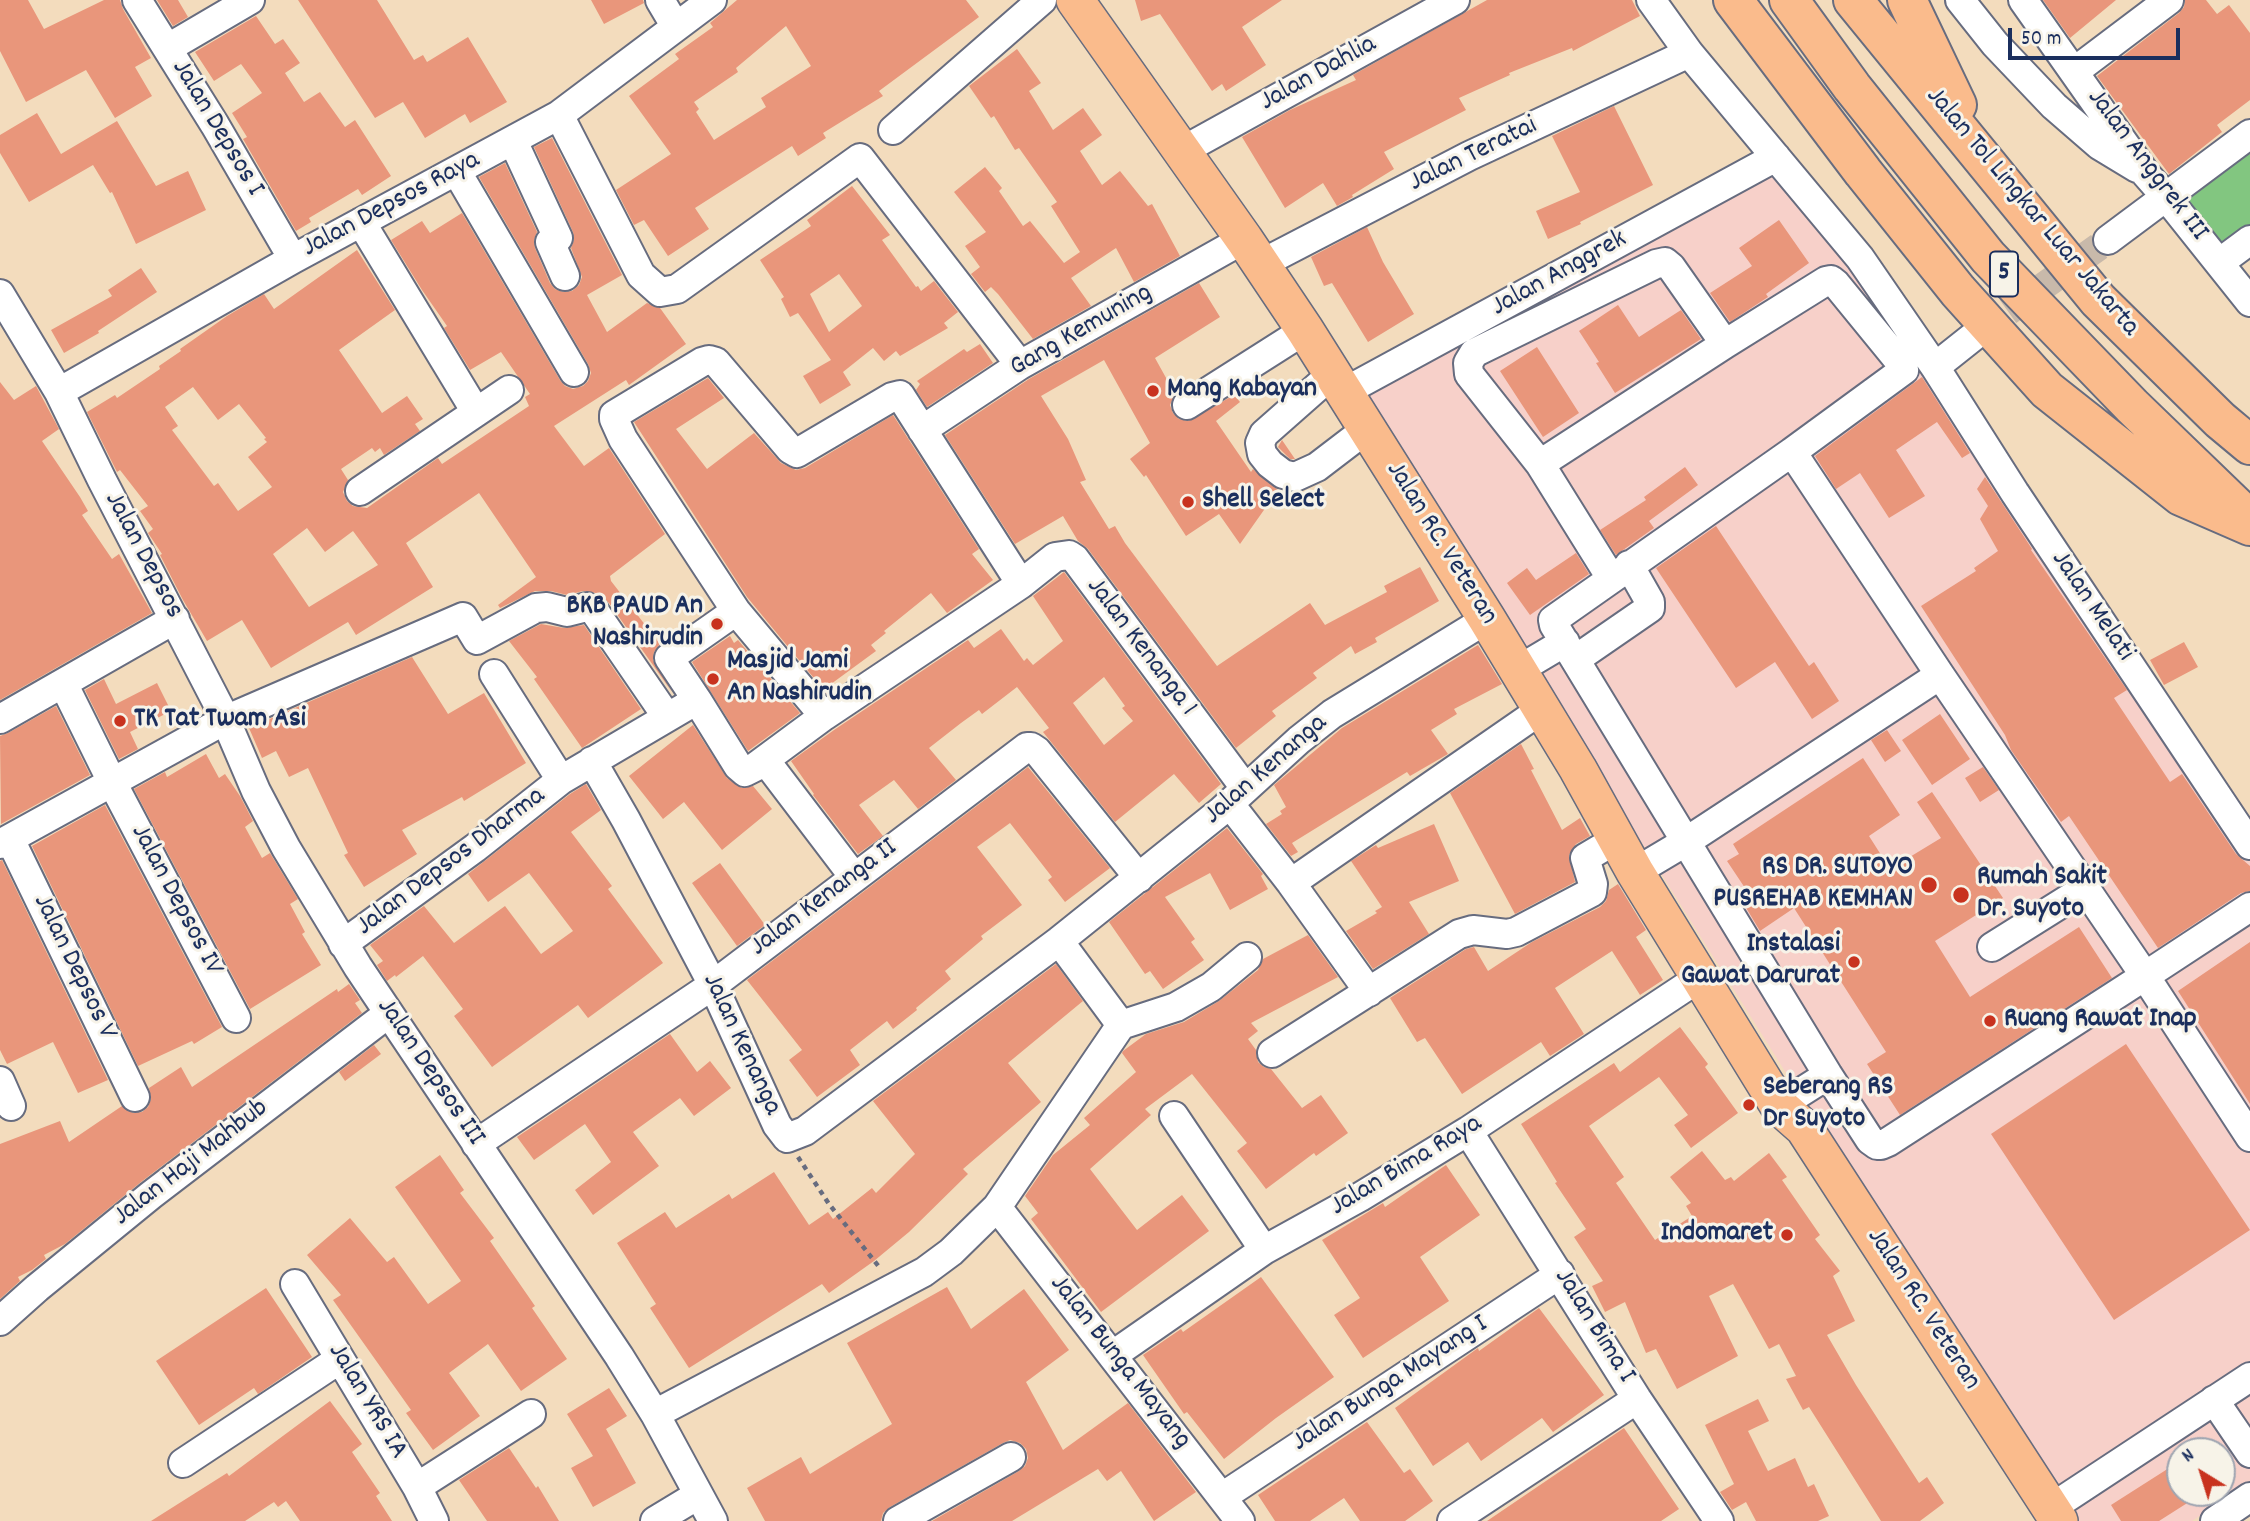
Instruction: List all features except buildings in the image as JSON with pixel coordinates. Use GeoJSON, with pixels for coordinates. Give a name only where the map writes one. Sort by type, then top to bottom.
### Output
{"type":"FeatureCollection","features":[{"type":"Feature","properties":{"kind":"highway"},"geometry":{"type":"LineString","coordinates":[[1733,0],[1863,172],[1949,280],[2047,390],[2181,496],[2250,526]]}},
{"type":"Feature","properties":{"kind":"highway","name":"Jalan Tol Lingkar Luar Jakarta"},"geometry":{"type":"LineString","coordinates":[[1789,0],[1852,87],[1988,257],[2132,406],[2250,520]]}},
{"type":"Feature","properties":{"kind":"highway","name":"Jalan Tol Lingkar Luar Jakarta"},"geometry":{"type":"LineString","coordinates":[[1853,0],[2098,300],[2220,420],[2250,445]]}},
{"type":"Feature","properties":{"kind":"highway"},"geometry":{"type":"LineString","coordinates":[[1907,0],[1986,165]]}},
{"type":"Feature","properties":{"kind":"main road","name":"Jalan RC. Veteran"},"geometry":{"type":"LineString","coordinates":[[1081,2],[1305,330],[1487,619],[1616,839],[1644,867],[1699,978],[1779,1106],[1787,1140],[2042,1508]]}},
{"type":"Feature","properties":{"kind":"street","name":"Jalan Depsos I"},"geometry":{"type":"LineString","coordinates":[[137,0],[293,260]]}},
{"type":"Feature","properties":{"kind":"street"},"geometry":{"type":"LineString","coordinates":[[168,48],[250,0]]}},
{"type":"Feature","properties":{"kind":"street"},"geometry":{"type":"LineString","coordinates":[[660,0],[676,27]]}},
{"type":"Feature","properties":{"kind":"street","name":"Jalan Depsos Raya"},"geometry":{"type":"LineString","coordinates":[[59,392],[361,222],[559,115],[712,0]]}},
{"type":"Feature","properties":{"kind":"street"},"geometry":{"type":"LineString","coordinates":[[892,130],[1042,0]]}},
{"type":"Feature","properties":{"kind":"street","name":"Jalan Dahlia"},"geometry":{"type":"LineString","coordinates":[[1182,151],[1455,0]]}},
{"type":"Feature","properties":{"kind":"street","name":"Jalan Melati"},"geometry":{"type":"LineString","coordinates":[[1651,0],[1689,53],[1860,258],[1935,367],[2015,493],[2250,845]]}},
{"type":"Feature","properties":{"kind":"street"},"geometry":{"type":"LineString","coordinates":[[1959,0],[1995,44],[2054,106],[2099,145],[2145,173]]}},
{"type":"Feature","properties":{"kind":"street","name":"Jalan Anggrek III"},"geometry":{"type":"LineString","coordinates":[[2023,0],[2076,71],[2145,173],[2250,302]]}},
{"type":"Feature","properties":{"kind":"street"},"geometry":{"type":"LineString","coordinates":[[2076,71],[2169,0]]}},
{"type":"Feature","properties":{"kind":"street","name":"Jalan Teratai"},"geometry":{"type":"LineString","coordinates":[[1253,251],[1469,156],[1689,53]]}},
{"type":"Feature","properties":{"kind":"street"},"geometry":{"type":"LineString","coordinates":[[559,115],[640,275],[660,292],[677,289],[860,158],[1020,365]]}},
{"type":"Feature","properties":{"kind":"street"},"geometry":{"type":"LineString","coordinates":[[2108,240],[2250,134]]}},
{"type":"Feature","properties":{"kind":"street"},"geometry":{"type":"LineString","coordinates":[[513,141],[558,238],[550,242],[565,276]]}},
{"type":"Feature","properties":{"kind":"street","name":"Jalan Anggrek"},"geometry":{"type":"LineString","coordinates":[[1368,428],[1317,467],[1299,476],[1283,474],[1262,454],[1260,443],[1264,434],[1338,383],[1776,157]]}},
{"type":"Feature","properties":{"kind":"street"},"geometry":{"type":"LineString","coordinates":[[457,172],[574,372]]}},
{"type":"Feature","properties":{"kind":"street"},"geometry":{"type":"LineString","coordinates":[[361,222],[476,412]]}},
{"type":"Feature","properties":{"kind":"street"},"geometry":{"type":"LineString","coordinates":[[2219,263],[2250,240]]}},
{"type":"Feature","properties":{"kind":"street","name":"Gang Kemuning"},"geometry":{"type":"LineString","coordinates":[[922,430],[1020,365],[1253,251]]}},
{"type":"Feature","properties":{"kind":"street"},"geometry":{"type":"LineString","coordinates":[[1518,670],[1570,650],[1650,608],[1650,602],[1620,572],[1469,374],[1468,363],[1474,353],[1665,262],[1725,344]]}},
{"type":"Feature","properties":{"kind":"street"},"geometry":{"type":"LineString","coordinates":[[1540,464],[1825,281],[1831,280],[1836,284],[1903,366],[1902,373],[1553,620],[1553,625],[1828,1075],[1870,1140],[1877,1145],[1885,1144],[2250,907]]}},
{"type":"Feature","properties":{"kind":"street","name":"Jalan Depsos"},"geometry":{"type":"LineString","coordinates":[[0,294],[59,392],[175,619],[218,724]]}},
{"type":"Feature","properties":{"kind":"street"},"geometry":{"type":"LineString","coordinates":[[1187,405],[1305,330]]}},
{"type":"Feature","properties":{"kind":"street"},"geometry":{"type":"LineString","coordinates":[[1935,367],[1975,336]]}},
{"type":"Feature","properties":{"kind":"street"},"geometry":{"type":"LineString","coordinates":[[824,716],[736,611],[623,439],[613,417],[709,360],[716,362],[795,453],[898,395],[1021,584]]}},
{"type":"Feature","properties":{"kind":"street"},"geometry":{"type":"LineString","coordinates":[[360,491],[509,390]]}},
{"type":"Feature","properties":{"kind":"street"},"geometry":{"type":"LineString","coordinates":[[1792,452],[2145,976],[2250,1137]]}},
{"type":"Feature","properties":{"kind":"street","name":"Jalan Kenanga 1"},"geometry":{"type":"LineString","coordinates":[[765,760],[824,716],[1021,584],[1055,557],[1064,554],[1074,559],[1237,796],[1291,883],[1369,992]]}},
{"type":"Feature","properties":{"kind":"street"},"geometry":{"type":"LineString","coordinates":[[5,841],[218,724],[463,617],[477,640],[536,608],[547,607],[566,612],[587,607],[595,612],[667,717]]}},
{"type":"Feature","properties":{"kind":"street"},"geometry":{"type":"LineString","coordinates":[[736,611],[669,657],[669,660],[740,769],[747,771],[765,760],[854,877]]}},
{"type":"Feature","properties":{"kind":"street"},"geometry":{"type":"LineString","coordinates":[[0,719],[175,619]]}},
{"type":"Feature","properties":{"kind":"street","name":"Jalan Kenanga"},"geometry":{"type":"LineString","coordinates":[[592,761],[713,985],[777,1125],[787,1138],[806,1131],[1059,941],[1139,878],[1332,714],[1487,619]]}},
{"type":"Feature","properties":{"kind":"street"},"geometry":{"type":"LineString","coordinates":[[494,674],[561,780],[697,700]]}},
{"type":"Feature","properties":{"kind":"street"},"geometry":{"type":"LineString","coordinates":[[1644,867],[1940,675]]}},
{"type":"Feature","properties":{"kind":"street","name":"Jalan Depsos IV"},"geometry":{"type":"LineString","coordinates":[[63,683],[236,1018]]}},
{"type":"Feature","properties":{"kind":"street"},"geometry":{"type":"LineString","coordinates":[[1291,883],[1541,710]]}},
{"type":"Feature","properties":{"kind":"street","name":"Jalan Depsos III"},"geometry":{"type":"LineString","coordinates":[[218,724],[286,848],[343,944],[619,1356],[655,1414],[713,1521]]}},
{"type":"Feature","properties":{"kind":"street","name":"Jalan Kenanga II"},"geometry":{"type":"LineString","coordinates":[[476,1144],[713,985],[1029,746],[1037,751],[1139,878]]}},
{"type":"Feature","properties":{"kind":"street","name":"Jalan Depsos Dharma"},"geometry":{"type":"LineString","coordinates":[[343,944],[475,848],[561,780]]}},
{"type":"Feature","properties":{"kind":"street"},"geometry":{"type":"LineString","coordinates":[[1272,1053],[1459,934],[1473,930],[1507,934],[1516,932],[1592,892],[1594,884],[1585,858],[1616,839]]}},
{"type":"Feature","properties":{"kind":"street","name":"Jalan Depsos V"},"geometry":{"type":"LineString","coordinates":[[5,841],[135,1097]]}},
{"type":"Feature","properties":{"kind":"street"},"geometry":{"type":"LineString","coordinates":[[1992,947],[2086,888]]}},
{"type":"Feature","properties":{"kind":"street"},"geometry":{"type":"LineString","coordinates":[[1059,941],[1121,1025]]}},
{"type":"Feature","properties":{"kind":"street"},"geometry":{"type":"LineString","coordinates":[[655,1414],[924,1272],[951,1252],[997,1207],[1121,1025],[1177,1007],[1211,987],[1247,957]]}},
{"type":"Feature","properties":{"kind":"street","name":"Jalan Bima Raya"},"geometry":{"type":"LineString","coordinates":[[1113,1355],[1264,1250],[1360,1197],[1468,1131],[1699,978]]}},
{"type":"Feature","properties":{"kind":"street","name":"Jalan Haji Mahbub"},"geometry":{"type":"LineString","coordinates":[[0,1321],[151,1195],[389,1013]]}},
{"type":"Feature","properties":{"kind":"street"},"geometry":{"type":"LineString","coordinates":[[1779,1106],[1828,1075]]}},
{"type":"Feature","properties":{"kind":"street"},"geometry":{"type":"LineString","coordinates":[[1174,1116],[1264,1250]]}},
{"type":"Feature","properties":{"kind":"street","name":"Jalan Bima I"},"geometry":{"type":"LineString","coordinates":[[1468,1131],[1637,1399],[1719,1521]]}},
{"type":"Feature","properties":{"kind":"street","name":"Jalan Bunga Mayang"},"geometry":{"type":"LineString","coordinates":[[997,1207],[1240,1521]]}},
{"type":"Feature","properties":{"kind":"street","name":"Jalan Bunga Mayang I"},"geometry":{"type":"LineString","coordinates":[[1222,1497],[1560,1274]]}},
{"type":"Feature","properties":{"kind":"street","name":"Jalan YRS IA"},"geometry":{"type":"LineString","coordinates":[[295,1284],[417,1487],[434,1521]]}},
{"type":"Feature","properties":{"kind":"street"},"geometry":{"type":"LineString","coordinates":[[183,1463],[340,1359]]}},
{"type":"Feature","properties":{"kind":"street"},"geometry":{"type":"LineString","coordinates":[[2042,1508],[2250,1377]]}},
{"type":"Feature","properties":{"kind":"street"},"geometry":{"type":"LineString","coordinates":[[1452,1521],[1637,1399]]}},
{"type":"Feature","properties":{"kind":"street"},"geometry":{"type":"LineString","coordinates":[[2214,1400],[2250,1453]]}},
{"type":"Feature","properties":{"kind":"street"},"geometry":{"type":"LineString","coordinates":[[417,1487],[531,1414]]}},
{"type":"Feature","properties":{"kind":"street"},"geometry":{"type":"LineString","coordinates":[[898,1521],[1011,1457]]}},
{"type":"Feature","properties":{"kind":"street"},"geometry":{"type":"LineString","coordinates":[[655,1521],[698,1495]]}},
{"type":"Feature","properties":{"kind":"street"},"geometry":{"type":"LineString","coordinates":[[2216,1521],[2250,1497]]}},
{"type":"Feature","properties":{"kind":"path"},"geometry":{"type":"LineString","coordinates":[[787,1138],[829,1204],[895,1287]]}},
{"type":"Feature","properties":{"kind":"shaded area","name":"Rumah Sakit Dr. Suyoto"},"geometry":{"type":"Polygon","coordinates":[[[1771,168],[1931,340],[2250,835],[2250,1482],[2236,1491],[2236,1437],[2166,1437],[2166,1507],[2213,1507],[2192,1521],[2072,1521],[1932,1306],[1362,396],[1771,168]]]}},
{"type":"Feature","properties":{"kind":"green space"},"geometry":{"type":"Polygon","coordinates":[[[2250,140],[2250,238],[2223,258],[2176,196],[2250,140]]]}},
{"type":"Feature","properties":{"kind":"tunnel"},"geometry":{"type":"LineString","coordinates":[[1974,336],[2108,240]]}},
{"type":"Feature","properties":{"kind":"place","name":"Mang Kabayan"},"geometry":{"type":"Point","coordinates":[1153,391]}},
{"type":"Feature","properties":{"kind":"place","name":"Shell Select"},"geometry":{"type":"Point","coordinates":[1188,502]}},
{"type":"Feature","properties":{"kind":"place","name":"BKB PAUD An Nashirudin"},"geometry":{"type":"Point","coordinates":[717,624]}},
{"type":"Feature","properties":{"kind":"place","name":"Masjid Jami An Nashirudin"},"geometry":{"type":"Point","coordinates":[713,679]}},
{"type":"Feature","properties":{"kind":"place","name":"TK Tat Twam Asi"},"geometry":{"type":"Point","coordinates":[120,721]}},
{"type":"Feature","properties":{"kind":"place","name":"RS DR. SUTOYO PUSREHAB KEMHAN"},"geometry":{"type":"Point","coordinates":[1929,885]}},
{"type":"Feature","properties":{"kind":"place","name":"Rumah Sakit Dr. Suyoto"},"geometry":{"type":"Point","coordinates":[1961,895]}},
{"type":"Feature","properties":{"kind":"place","name":"Instalasi Gawat Darurat"},"geometry":{"type":"Point","coordinates":[1854,962]}},
{"type":"Feature","properties":{"kind":"place","name":"Ruang Rawat Inap"},"geometry":{"type":"Point","coordinates":[1990,1021]}},
{"type":"Feature","properties":{"kind":"place","name":"Seberang RS Dr Suyoto"},"geometry":{"type":"Point","coordinates":[1749,1105]}},
{"type":"Feature","properties":{"kind":"place","name":"Indomaret"},"geometry":{"type":"Point","coordinates":[1787,1235]}}]}
